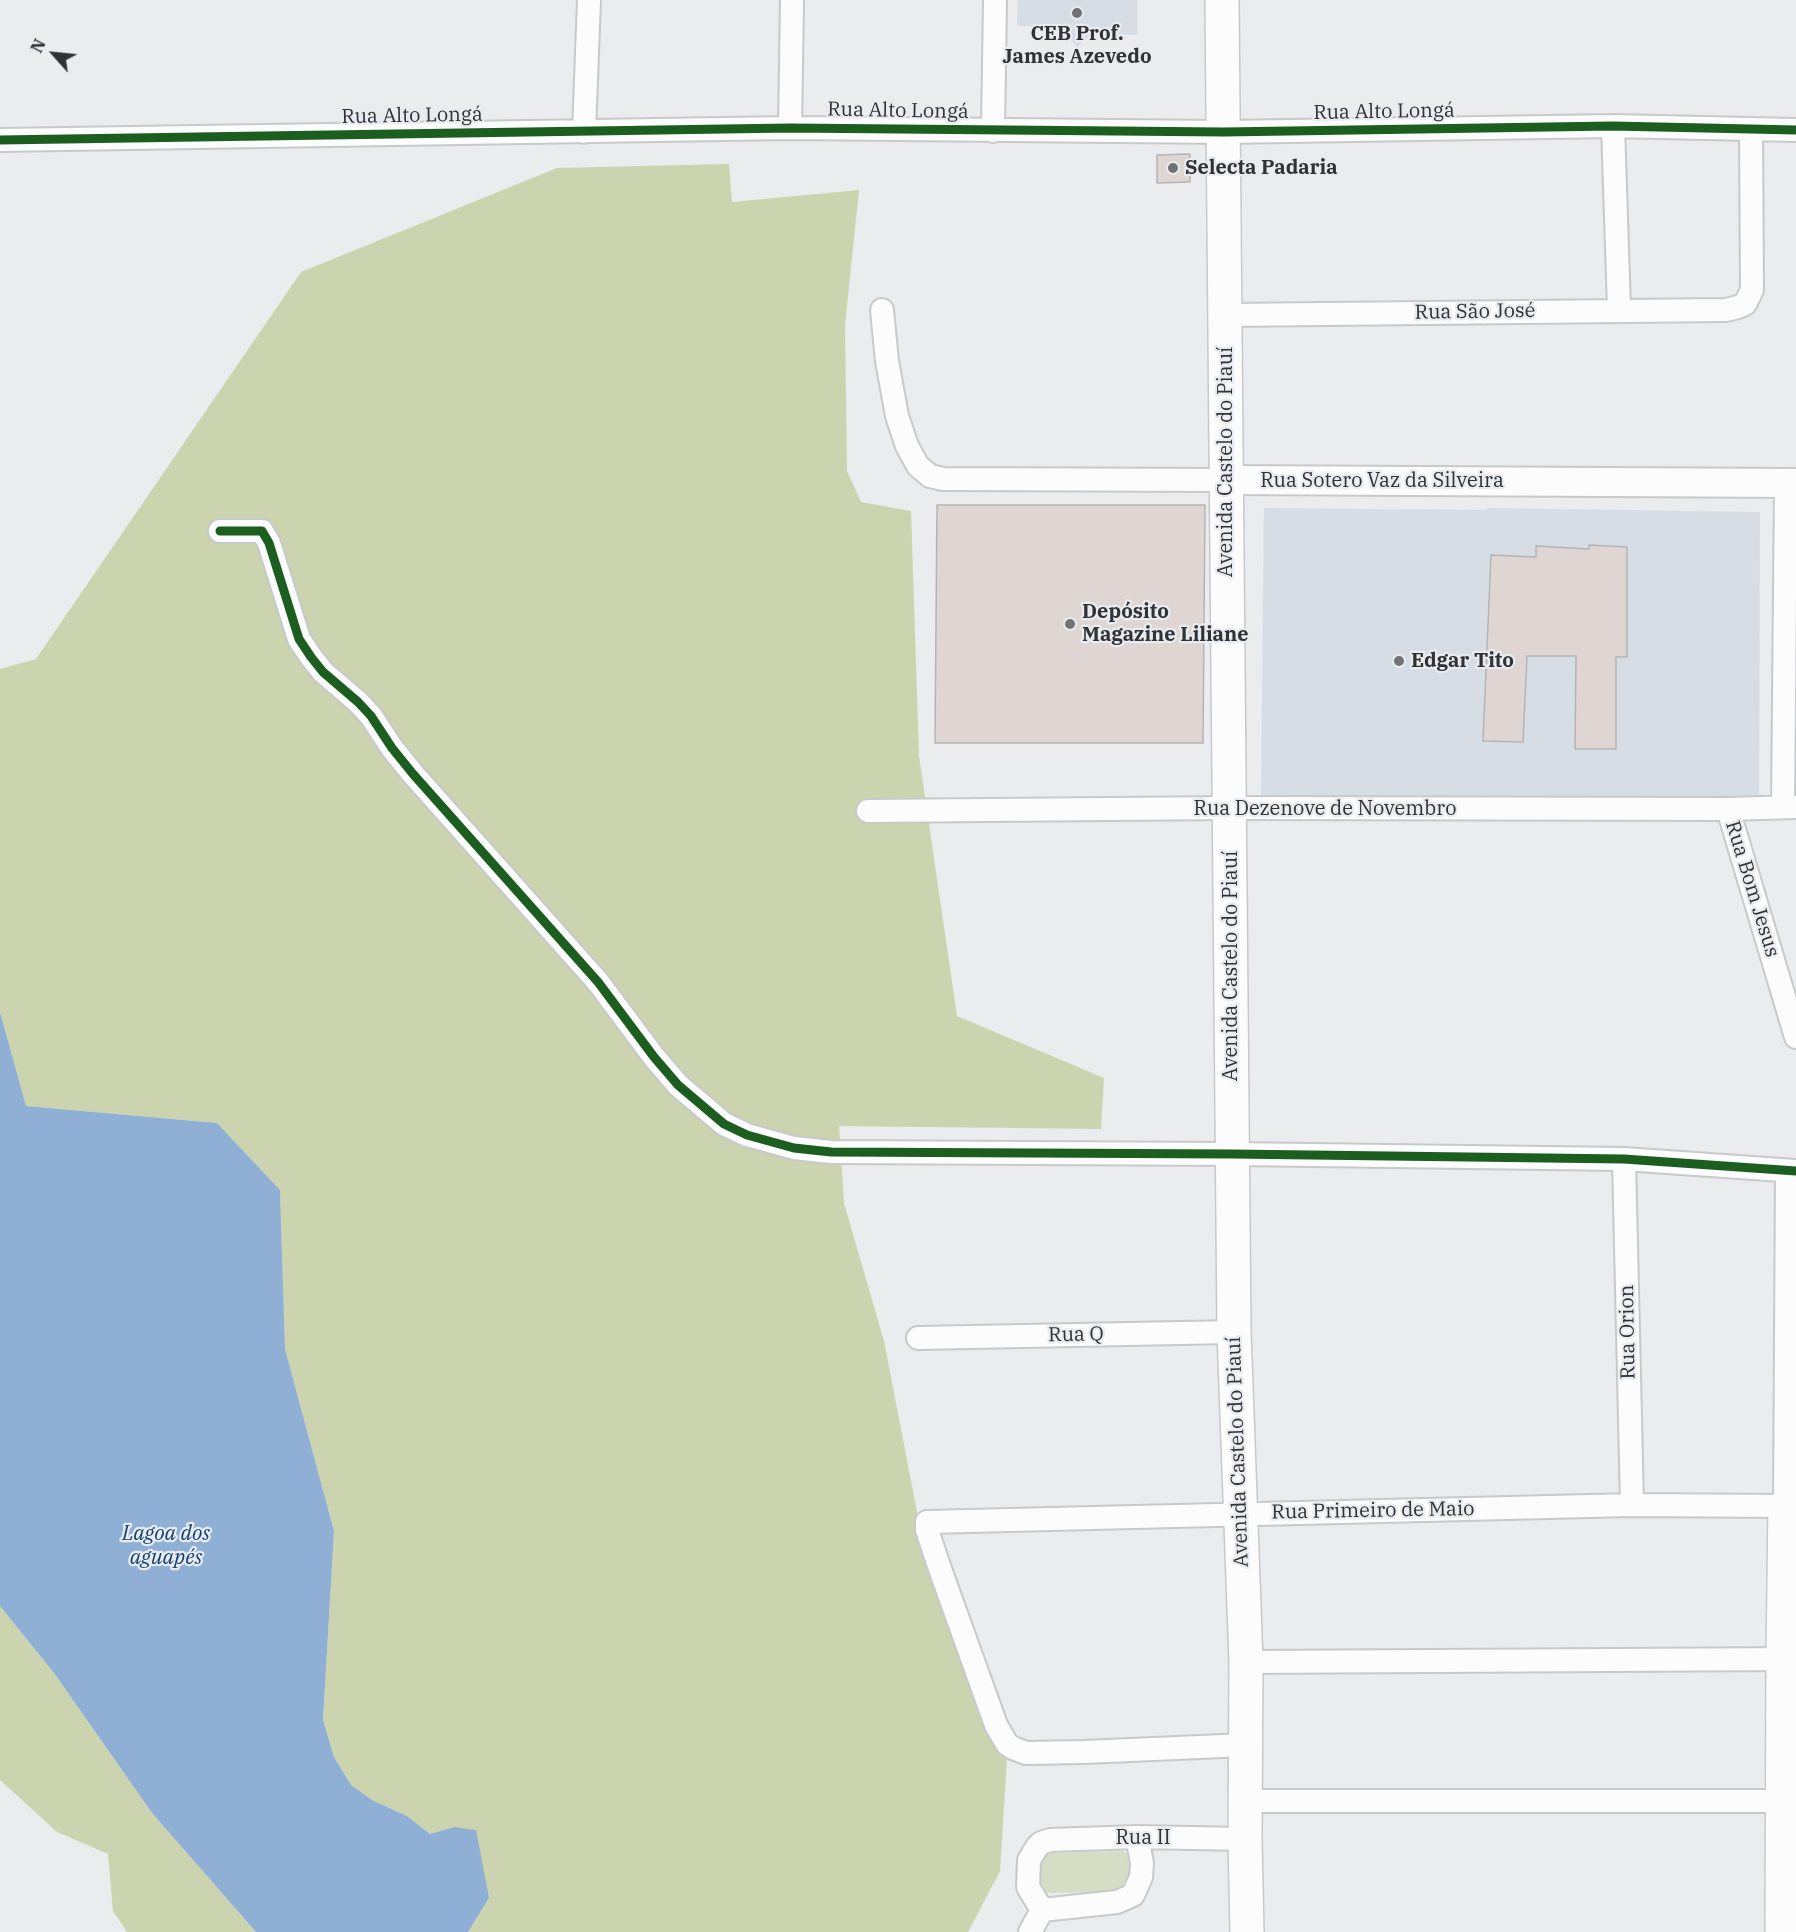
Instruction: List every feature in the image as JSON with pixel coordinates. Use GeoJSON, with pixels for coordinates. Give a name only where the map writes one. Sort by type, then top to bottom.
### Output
{"type":"FeatureCollection","features":[{"type":"Feature","properties":{"kind":"main road","name":"Avenida Castelo do Piauí"},"geometry":{"type":"LineString","coordinates":[[1222,0],[1234,1332],[1246,1662],[1247,1932]]}},
{"type":"Feature","properties":{"kind":"main road"},"geometry":{"type":"LineString","coordinates":[[1782,1932],[1782,1801],[1789,1659],[1791,1506]]}},
{"type":"Feature","properties":{"kind":"street"},"geometry":{"type":"LineString","coordinates":[[584,132],[589,0]]}},
{"type":"Feature","properties":{"kind":"street"},"geometry":{"type":"LineString","coordinates":[[790,128],[792,0]]}},
{"type":"Feature","properties":{"kind":"street"},"geometry":{"type":"LineString","coordinates":[[993,131],[995,0]]}},
{"type":"Feature","properties":{"kind":"street"},"geometry":{"type":"LineString","coordinates":[[1613,126],[1618,309]]}},
{"type":"Feature","properties":{"kind":"street","name":"Rua Alto Longá"},"geometry":{"type":"LineString","coordinates":[[0,141],[790,128],[1224,132],[1613,126],[1751,131],[1796,130]]}},
{"type":"Feature","properties":{"kind":"street","name":"Rua São José"},"geometry":{"type":"LineString","coordinates":[[1225,315],[1618,309],[1726,310],[1738,308],[1745,304],[1752,290],[1751,131]]}},
{"type":"Feature","properties":{"kind":"street","name":"Rua Sotero Vaz da Silveira"},"geometry":{"type":"LineString","coordinates":[[882,310],[887,361],[897,416],[907,446],[918,466],[930,476],[943,479],[1791,484]]}},
{"type":"Feature","properties":{"kind":"street"},"geometry":{"type":"LineString","coordinates":[[1790,807],[1791,484]]}},
{"type":"Feature","properties":{"kind":"street"},"geometry":{"type":"LineString","coordinates":[[220,531],[262,531],[269,543],[299,639],[310,657],[371,716],[413,774],[598,982],[678,1085],[724,1124],[760,1139],[780,1145],[831,1152],[1624,1159],[1792,1171],[1791,1506]]}},
{"type":"Feature","properties":{"kind":"street","name":"Rua Dezenove de Novembro"},"geometry":{"type":"LineString","coordinates":[[868,811],[1790,807]]}},
{"type":"Feature","properties":{"kind":"street","name":"Rua Bom Jesus"},"geometry":{"type":"LineString","coordinates":[[1728,809],[1796,1037]]}},
{"type":"Feature","properties":{"kind":"street","name":"Rua Orion"},"geometry":{"type":"LineString","coordinates":[[1624,1159],[1632,1506]]}},
{"type":"Feature","properties":{"kind":"street","name":"Rua Q"},"geometry":{"type":"LineString","coordinates":[[918,1338],[1234,1332]]}},
{"type":"Feature","properties":{"kind":"street","name":"Rua Primeiro de Maio"},"geometry":{"type":"LineString","coordinates":[[1246,1745],[1026,1753],[1013,1748],[996,1725],[926,1523],[931,1521],[1632,1506],[1791,1506]]}},
{"type":"Feature","properties":{"kind":"street"},"geometry":{"type":"LineString","coordinates":[[1246,1662],[1789,1659]]}},
{"type":"Feature","properties":{"kind":"street"},"geometry":{"type":"LineString","coordinates":[[1245,1801],[1782,1801]]}},
{"type":"Feature","properties":{"kind":"street"},"geometry":{"type":"LineString","coordinates":[[1030,1932],[1042,1910],[1117,1902],[1133,1895],[1141,1877],[1142,1863],[1137,1837]]}},
{"type":"Feature","properties":{"kind":"street","name":"Rua II"},"geometry":{"type":"LineString","coordinates":[[1042,1910],[1028,1887],[1029,1860],[1041,1843],[1060,1839],[1137,1837],[1245,1839]]}},
{"type":"Feature","properties":{"kind":"shaded area","name":"CEB Prof. James Azevedo"},"geometry":{"type":"Polygon","coordinates":[[[1018,0],[1137,0],[1137,35],[1089,33],[1089,37],[1077,47],[1057,27],[1017,26],[1018,0]]]}},
{"type":"Feature","properties":{"kind":"shaded area"},"geometry":{"type":"Polygon","coordinates":[[[1264,508],[1760,512],[1759,800],[1261,797],[1264,508]]]}},
{"type":"Feature","properties":{"kind":"green space"},"geometry":{"type":"Polygon","coordinates":[[[729,164],[732,202],[859,190],[845,325],[847,471],[861,502],[911,511],[919,756],[957,1016],[1104,1078],[1101,1129],[839,1126],[844,1203],[884,1341],[918,1517],[1007,1758],[1000,1871],[968,1932],[468,1932],[489,1898],[454,1827],[430,1834],[407,1816],[372,1800],[351,1785],[334,1757],[323,1720],[334,1531],[285,1349],[280,1190],[217,1123],[26,1106],[0,1012],[0,669],[36,659],[301,272],[557,168],[729,164]]]}},
{"type":"Feature","properties":{"kind":"green space"},"geometry":{"type":"Polygon","coordinates":[[[0,1606],[54,1673],[152,1813],[256,1932],[127,1932],[113,1911],[108,1854],[57,1832],[0,1780],[0,1606]]]}},
{"type":"Feature","properties":{"kind":"green space"},"geometry":{"type":"Polygon","coordinates":[[[1123,1851],[1129,1856],[1134,1872],[1125,1892],[1047,1893],[1039,1880],[1039,1865],[1044,1853],[1123,1851]]]}},
{"type":"Feature","properties":{"kind":"water","name":"Lagoa dos aguapés"},"geometry":{"type":"Polygon","coordinates":[[[0,1012],[26,1106],[217,1123],[280,1190],[285,1349],[334,1531],[323,1720],[334,1757],[351,1785],[372,1800],[407,1816],[430,1834],[454,1827],[476,1830],[489,1898],[468,1932],[256,1932],[152,1813],[54,1673],[0,1606],[0,1012]]]}},
{"type":"Feature","properties":{"kind":"building","name":"Selecta Padaria"},"geometry":{"type":"Polygon","coordinates":[[[1190,154],[1190,182],[1157,183],[1157,155],[1190,154]]]}},
{"type":"Feature","properties":{"kind":"building","name":"Depósito Magazine Liliane"},"geometry":{"type":"Polygon","coordinates":[[[937,505],[1205,505],[1203,743],[935,743],[937,505]]]}},
{"type":"Feature","properties":{"kind":"building"},"geometry":{"type":"Polygon","coordinates":[[[1589,545],[1627,547],[1627,657],[1616,657],[1616,749],[1575,749],[1576,656],[1527,656],[1523,742],[1483,741],[1491,555],[1536,557],[1536,546],[1589,549],[1589,545]]]}},
{"type":"Feature","properties":{"kind":"cycle path"},"geometry":{"type":"LineString","coordinates":[[0,140],[790,128],[1224,132],[1613,126],[1796,130]]}},
{"type":"Feature","properties":{"kind":"cycle path"},"geometry":{"type":"LineString","coordinates":[[220,531],[262,531],[269,543],[299,639],[323,672],[371,716],[413,774],[598,982],[678,1085],[724,1124],[747,1135],[794,1148],[831,1152],[1624,1159],[1796,1171]]}},
{"type":"Feature","properties":{"kind":"place","name":"CEB Prof. James Azevedo"},"geometry":{"type":"Point","coordinates":[1077,13]}},
{"type":"Feature","properties":{"kind":"place","name":"Selecta Padaria"},"geometry":{"type":"Point","coordinates":[1173,168]}},
{"type":"Feature","properties":{"kind":"place","name":"Depósito Magazine Liliane"},"geometry":{"type":"Point","coordinates":[1070,624]}},
{"type":"Feature","properties":{"kind":"place","name":"Edgar Tito"},"geometry":{"type":"Point","coordinates":[1399,661]}}]}
